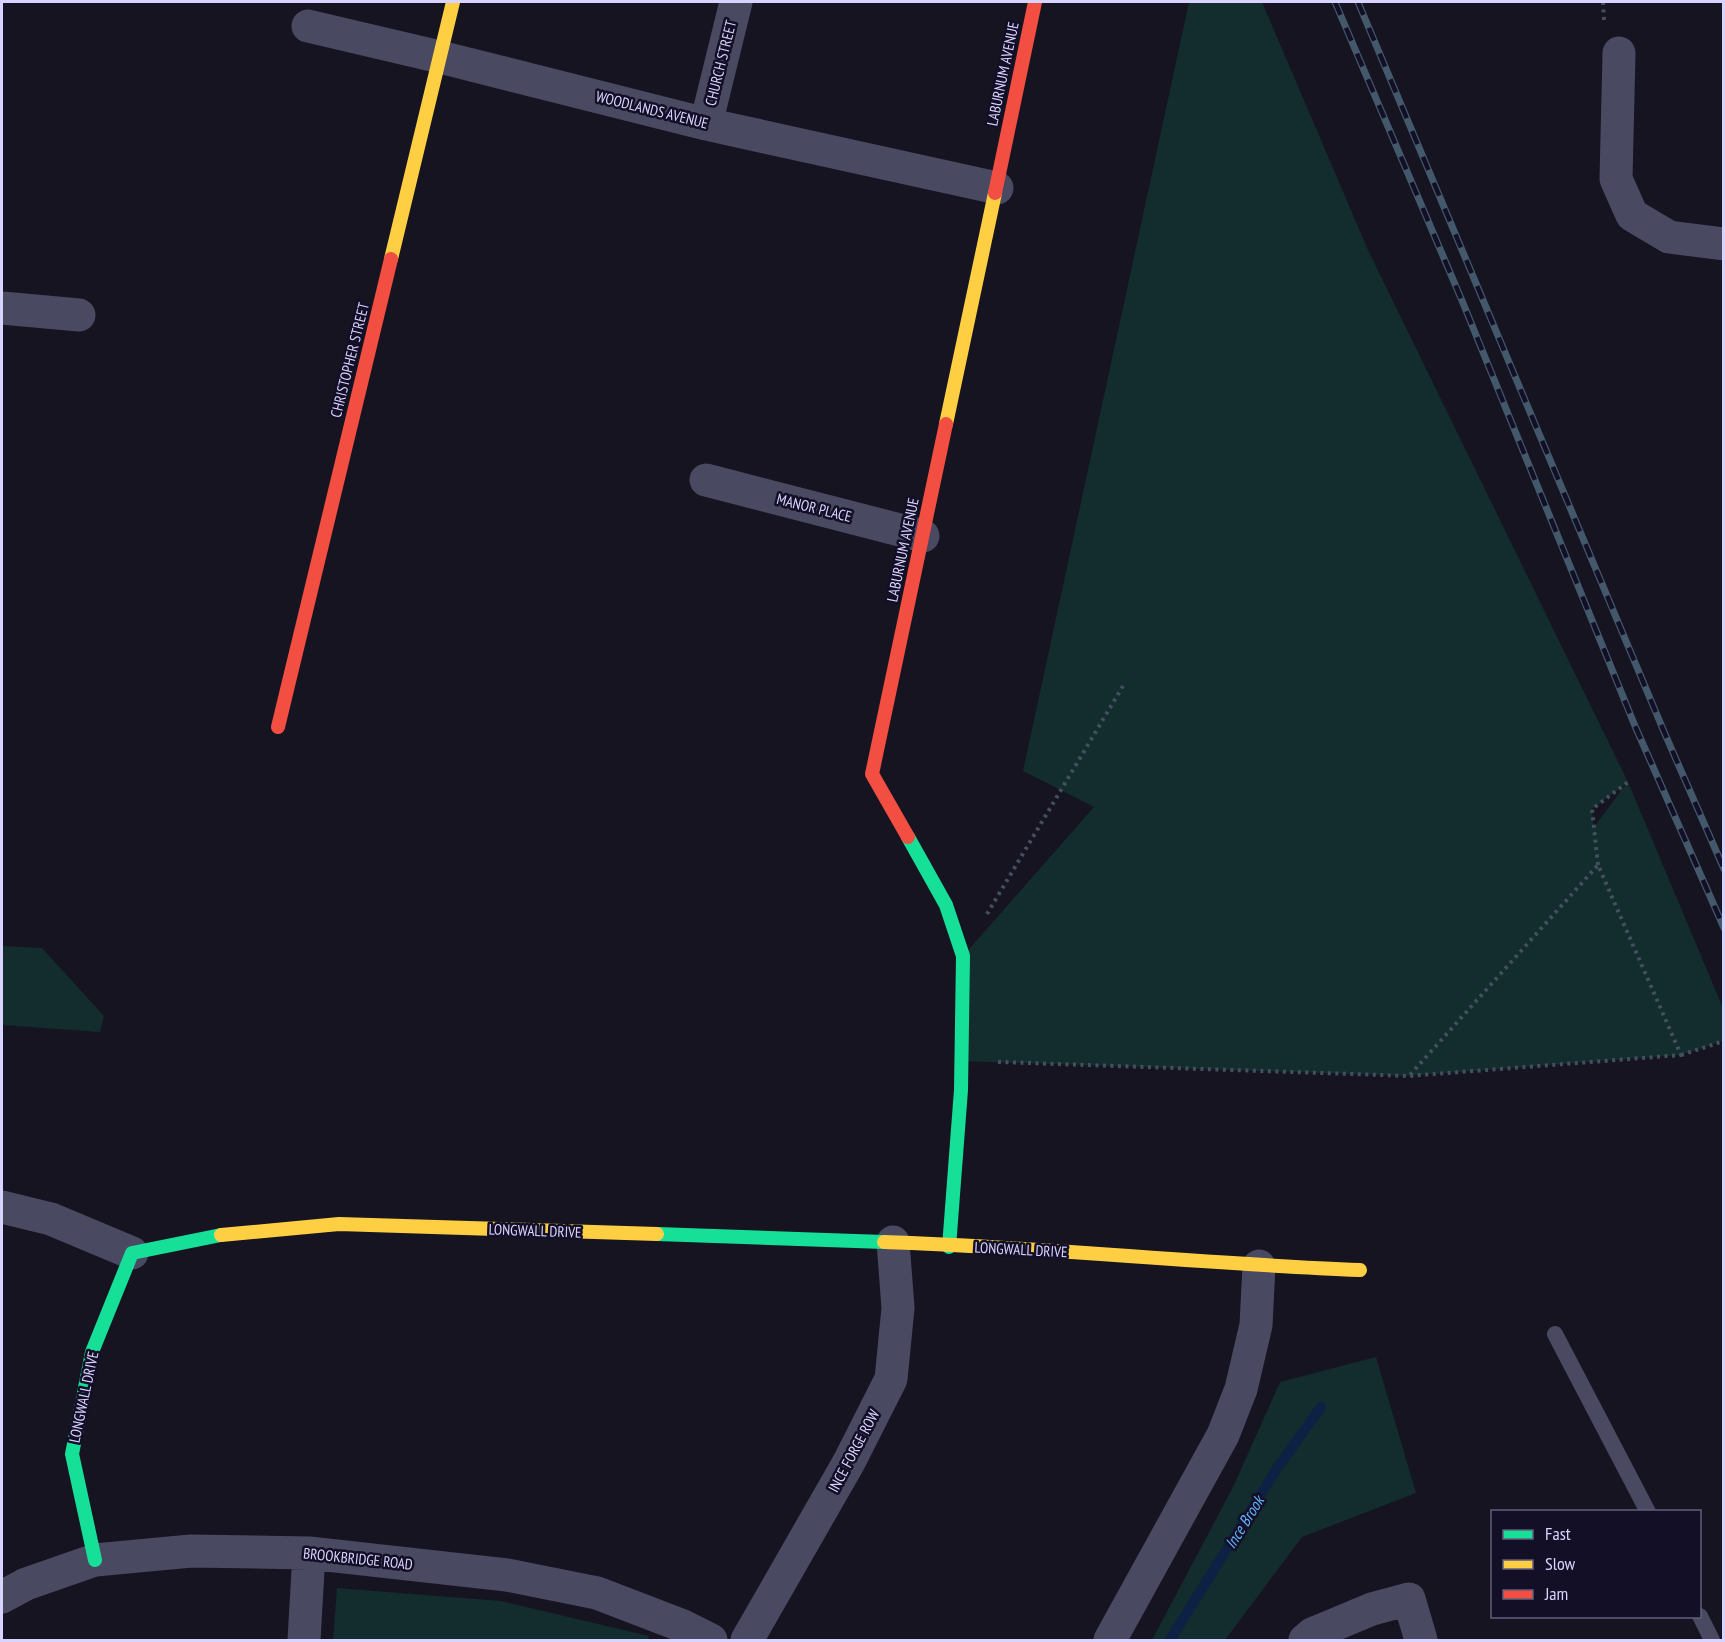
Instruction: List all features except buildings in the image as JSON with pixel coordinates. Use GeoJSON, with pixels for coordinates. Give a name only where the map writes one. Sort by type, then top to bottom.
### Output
{"type":"FeatureCollection","features":[{"type":"Feature","properties":{"kind":"street","name":"CHRISTOPHER STREET"},"geometry":{"type":"LineString","coordinates":[[278,727],[453,2]]}},
{"type":"Feature","properties":{"kind":"street","name":"CHURCH STREET"},"geometry":{"type":"LineString","coordinates":[[706,124],[736,2]]}},
{"type":"Feature","properties":{"kind":"street","name":"LABURNUM AVENUE"},"geometry":{"type":"LineString","coordinates":[[949,1247],[961,1090],[963,956],[946,905],[872,774],[1035,2]]}},
{"type":"Feature","properties":{"kind":"street","name":"WOODLANDS AVENUE"},"geometry":{"type":"LineString","coordinates":[[308,26],[706,124],[997,188]]}},
{"type":"Feature","properties":{"kind":"street"},"geometry":{"type":"LineString","coordinates":[[1619,53],[1616,179],[1632,215],[1669,237],[1724,244]]}},
{"type":"Feature","properties":{"kind":"street"},"geometry":{"type":"LineString","coordinates":[[2,308],[79,315]]}},
{"type":"Feature","properties":{"kind":"street","name":"MANOR PLACE"},"geometry":{"type":"LineString","coordinates":[[706,480],[923,536]]}},
{"type":"Feature","properties":{"kind":"street"},"geometry":{"type":"LineString","coordinates":[[2,1207],[51,1219],[132,1253]]}},
{"type":"Feature","properties":{"kind":"street","name":"LONGWALL DRIVE"},"geometry":{"type":"LineString","coordinates":[[95,1560],[72,1454],[92,1352],[132,1253],[222,1235],[339,1224],[893,1242],[949,1247],[1105,1254],[1259,1266],[1360,1270]]}},
{"type":"Feature","properties":{"kind":"street","name":"INCE FORGE ROW"},"geometry":{"type":"LineString","coordinates":[[747,1641],[849,1462],[891,1379],[898,1308],[893,1242]]}},
{"type":"Feature","properties":{"kind":"street"},"geometry":{"type":"LineString","coordinates":[[1110,1641],[1223,1435],[1241,1389],[1256,1325],[1259,1266]]}},
{"type":"Feature","properties":{"kind":"street","name":"BROOKBRIDGE ROAD"},"geometry":{"type":"LineString","coordinates":[[2,1598],[26,1584],[95,1560],[190,1551],[309,1553],[507,1575],[597,1593],[690,1636]]}},
{"type":"Feature","properties":{"kind":"street"},"geometry":{"type":"LineString","coordinates":[[304,1641],[309,1553]]}},
{"type":"Feature","properties":{"kind":"street"},"geometry":{"type":"LineString","coordinates":[[1305,1641],[1312,1634],[1372,1609],[1409,1599],[1421,1641]]}},
{"type":"Feature","properties":{"kind":"lane"},"geometry":{"type":"LineString","coordinates":[[1555,1334],[1647,1510]]}},
{"type":"Feature","properties":{"kind":"lane"},"geometry":{"type":"LineString","coordinates":[[1701,1618],[1712,1641]]}},
{"type":"Feature","properties":{"kind":"path"},"geometry":{"type":"LineString","coordinates":[[963,956],[1123,686]]}},
{"type":"Feature","properties":{"kind":"path"},"geometry":{"type":"LineString","coordinates":[[1628,782],[1592,809],[1598,866],[1681,1055]]}},
{"type":"Feature","properties":{"kind":"path"},"geometry":{"type":"LineString","coordinates":[[1409,1076],[1598,866]]}},
{"type":"Feature","properties":{"kind":"path"},"geometry":{"type":"LineString","coordinates":[[961,1061],[1409,1076],[1681,1055],[1724,1041]]}},
{"type":"Feature","properties":{"kind":"green space"},"geometry":{"type":"Polygon","coordinates":[[[1189,2],[1262,2],[1368,250],[1628,782],[1723,1008],[1723,1041],[1681,1055],[1409,1076],[961,1061],[963,956],[1094,807],[1023,771],[1189,2]],[[1626,784],[1592,809],[1594,827],[1626,784]]]}},
{"type":"Feature","properties":{"kind":"green space"},"geometry":{"type":"Polygon","coordinates":[[[2,946],[42,948],[104,1016],[100,1032],[2,1025],[2,946]]]}},
{"type":"Feature","properties":{"kind":"green space"},"geometry":{"type":"Polygon","coordinates":[[[1376,1357],[1416,1493],[1302,1537],[1225,1640],[1152,1640],[1234,1485],[1280,1382],[1376,1357]]]}},
{"type":"Feature","properties":{"kind":"green space"},"geometry":{"type":"Polygon","coordinates":[[[337,1588],[501,1601],[649,1636],[647,1640],[333,1640],[337,1588]]]}},
{"type":"Feature","properties":{"kind":"waterway","name":"Ince Brook"},"geometry":{"type":"LineString","coordinates":[[1170,1640],[1276,1470],[1321,1407]]}},
{"type":"Feature","properties":{"kind":"railway"},"geometry":{"type":"LineString","coordinates":[[1335,2],[1463,303],[1635,726],[1724,928]]}},
{"type":"Feature","properties":{"kind":"railway"},"geometry":{"type":"LineString","coordinates":[[1358,2],[1665,734],[1724,869]]}},
{"type":"Feature","properties":{"kind":"traffic: fast"},"geometry":{"type":"LineString","coordinates":[[908,837],[946,905],[963,956],[961,1090],[949,1247]]}},
{"type":"Feature","properties":{"kind":"traffic: fast"},"geometry":{"type":"LineString","coordinates":[[657,1234],[884,1242]]}},
{"type":"Feature","properties":{"kind":"traffic: fast"},"geometry":{"type":"LineString","coordinates":[[95,1560],[72,1454],[92,1352],[132,1253],[221,1235]]}},
{"type":"Feature","properties":{"kind":"traffic: slow"},"geometry":{"type":"LineString","coordinates":[[391,259],[453,2]]}},
{"type":"Feature","properties":{"kind":"traffic: slow"},"geometry":{"type":"LineString","coordinates":[[946,424],[995,193]]}},
{"type":"Feature","properties":{"kind":"traffic: slow"},"geometry":{"type":"LineString","coordinates":[[221,1235],[339,1224],[657,1234]]}},
{"type":"Feature","properties":{"kind":"traffic: slow"},"geometry":{"type":"LineString","coordinates":[[884,1242],[1360,1270]]}},
{"type":"Feature","properties":{"kind":"traffic: jam"},"geometry":{"type":"LineString","coordinates":[[995,193],[1035,2]]}},
{"type":"Feature","properties":{"kind":"traffic: jam"},"geometry":{"type":"LineString","coordinates":[[278,727],[391,259]]}},
{"type":"Feature","properties":{"kind":"traffic: jam"},"geometry":{"type":"LineString","coordinates":[[908,837],[872,774],[946,424]]}}]}
